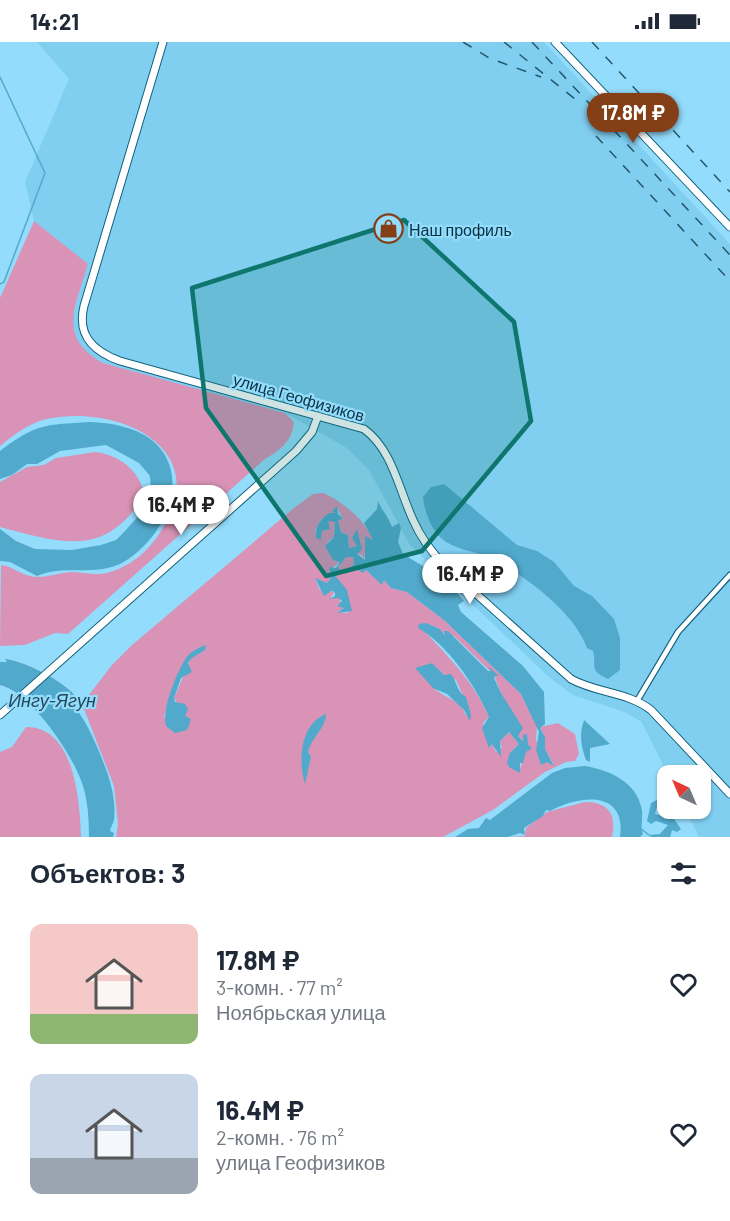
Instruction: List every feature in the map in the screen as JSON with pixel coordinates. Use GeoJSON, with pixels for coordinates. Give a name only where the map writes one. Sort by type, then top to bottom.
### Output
{"type":"FeatureCollection","features":[{"type":"Feature","properties":{"kind":"main road","name":"улица Геофизиков"},"geometry":{"type":"LineString","coordinates":[[163,42],[84,306],[82,330],[95,348],[110,357],[318,416],[357,424],[375,438],[392,468],[414,524],[427,546],[443,564],[562,671],[586,687],[637,701],[657,716],[730,794]]}},
{"type":"Feature","properties":{"kind":"main road"},"geometry":{"type":"LineString","coordinates":[[555,42],[730,227]]}},
{"type":"Feature","properties":{"kind":"main road"},"geometry":{"type":"LineString","coordinates":[[3,712],[296,451],[312,432],[318,416]]}},
{"type":"Feature","properties":{"kind":"street"},"geometry":{"type":"LineString","coordinates":[[637,701],[678,632],[730,575]]}},
{"type":"Feature","properties":{"kind":"highlighted area"},"geometry":{"type":"Polygon","coordinates":[[[404,220],[514,322],[531,421],[422,551],[326,576],[206,408],[192,288],[404,220]]]}},
{"type":"Feature","properties":{"kind":"shaded area"},"geometry":{"type":"Polygon","coordinates":[[[37,42],[544,42],[730,244],[730,837],[699,837],[690,819],[711,819],[711,765],[663,765],[641,721],[622,711],[573,695],[549,677],[410,545],[369,470],[347,448],[285,413],[103,363],[89,355],[76,341],[71,323],[87,264],[34,221],[25,182],[69,79],[37,42]]]}},
{"type":"Feature","properties":{"kind":"shaded area"},"geometry":{"type":"Polygon","coordinates":[[[34,221],[88,264],[73,320],[74,331],[79,342],[88,353],[103,363],[285,413],[294,422],[291,435],[280,449],[265,459],[68,634],[55,633],[25,645],[0,646],[1,565],[35,577],[71,572],[103,574],[116,570],[139,556],[152,543],[163,528],[175,499],[176,474],[166,454],[150,437],[127,425],[101,418],[74,416],[47,419],[28,426],[0,446],[0,298],[34,221]]]}},
{"type":"Feature","properties":{"kind":"shaded area"},"geometry":{"type":"Polygon","coordinates":[[[95,452],[112,456],[127,465],[142,486],[144,495],[129,515],[114,529],[98,537],[81,541],[62,541],[0,527],[0,482],[27,467],[44,465],[56,458],[95,452]]]}},
{"type":"Feature","properties":{"kind":"shaded area"},"geometry":{"type":"Polygon","coordinates":[[[323,493],[345,506],[365,526],[373,540],[366,546],[364,560],[362,555],[357,554],[357,546],[349,549],[348,535],[341,532],[337,521],[343,518],[336,507],[333,511],[335,513],[329,513],[320,521],[315,532],[322,531],[327,521],[335,521],[334,537],[327,543],[333,560],[340,562],[329,571],[331,578],[327,583],[315,579],[320,590],[335,592],[330,598],[338,597],[344,608],[338,612],[348,613],[349,602],[334,573],[346,557],[353,557],[358,570],[366,570],[382,584],[384,580],[391,588],[407,592],[444,620],[521,694],[537,726],[536,740],[547,762],[554,765],[545,749],[545,737],[540,727],[558,723],[575,734],[579,754],[575,761],[566,762],[545,772],[493,810],[443,837],[116,837],[118,824],[114,786],[82,704],[112,665],[132,645],[313,494],[323,493]],[[426,623],[426,633],[461,672],[483,705],[489,717],[483,723],[490,748],[492,743],[496,752],[502,748],[500,741],[509,732],[519,744],[510,753],[519,773],[527,745],[524,738],[524,742],[518,736],[519,725],[494,675],[454,636],[446,637],[440,629],[426,623]],[[205,650],[187,657],[176,679],[164,717],[185,716],[174,698],[191,658],[205,650]],[[431,663],[420,671],[437,691],[456,702],[464,710],[466,716],[469,709],[456,680],[444,675],[431,663]],[[326,719],[305,737],[302,766],[305,781],[311,757],[308,752],[310,741],[326,719]]]}},
{"type":"Feature","properties":{"kind":"shaded area"},"geometry":{"type":"Polygon","coordinates":[[[26,727],[42,730],[55,739],[65,752],[76,787],[81,837],[0,837],[0,752],[12,747],[26,727]]]}},
{"type":"Feature","properties":{"kind":"shaded area"},"geometry":{"type":"Polygon","coordinates":[[[585,802],[600,804],[609,811],[613,822],[612,837],[510,837],[525,836],[526,828],[547,812],[585,802]]]}},
{"type":"Feature","properties":{"kind":"water"},"geometry":{"type":"Polygon","coordinates":[[[90,422],[122,426],[143,434],[160,448],[166,457],[171,472],[170,502],[156,531],[134,555],[112,567],[58,571],[37,576],[10,562],[0,561],[0,529],[16,541],[35,549],[72,550],[116,540],[143,511],[151,493],[150,476],[139,463],[106,445],[60,451],[37,464],[27,464],[12,475],[0,479],[0,451],[23,435],[52,425],[90,422]]]}},
{"type":"Feature","properties":{"kind":"water"},"geometry":{"type":"Polygon","coordinates":[[[444,484],[517,545],[537,551],[554,562],[574,586],[592,596],[614,619],[620,638],[620,670],[608,679],[598,673],[594,668],[593,651],[587,648],[581,634],[559,607],[531,583],[488,557],[457,547],[441,538],[429,519],[423,497],[431,487],[444,484]]]}},
{"type":"Feature","properties":{"kind":"water"},"geometry":{"type":"Polygon","coordinates":[[[378,501],[392,527],[399,523],[401,528],[398,542],[403,554],[444,579],[464,601],[458,605],[461,612],[523,666],[544,692],[545,724],[540,728],[545,737],[545,749],[554,766],[547,762],[541,765],[536,750],[539,732],[521,694],[444,620],[407,592],[391,588],[384,580],[382,585],[366,570],[363,573],[358,570],[347,572],[354,564],[353,557],[346,557],[338,567],[340,572],[334,574],[347,590],[352,611],[337,613],[344,608],[337,606],[342,601],[338,598],[329,599],[335,596],[335,592],[331,591],[324,596],[315,578],[327,583],[331,578],[329,567],[336,568],[340,562],[333,560],[325,546],[334,537],[335,522],[328,521],[330,529],[322,531],[321,540],[316,538],[319,524],[329,513],[335,513],[332,511],[337,506],[338,514],[343,518],[338,521],[341,532],[348,535],[349,548],[357,546],[352,538],[357,529],[362,549],[357,554],[365,560],[365,536],[373,540],[364,523],[377,509],[378,501]]]}},
{"type":"Feature","properties":{"kind":"water"},"geometry":{"type":"Polygon","coordinates":[[[426,623],[440,629],[445,636],[444,631],[448,631],[488,671],[491,671],[488,666],[499,676],[494,678],[523,728],[518,736],[523,741],[523,735],[527,734],[528,745],[532,748],[526,752],[523,763],[520,763],[520,773],[509,767],[507,762],[510,753],[519,744],[509,732],[500,741],[501,757],[492,744],[489,748],[482,728],[489,717],[483,705],[468,679],[450,655],[440,644],[418,628],[419,624],[426,623]]]}},
{"type":"Feature","properties":{"kind":"water"},"geometry":{"type":"Polygon","coordinates":[[[206,645],[205,650],[188,663],[192,672],[181,678],[174,698],[175,702],[185,704],[188,709],[185,716],[191,719],[187,730],[175,733],[166,726],[165,719],[171,691],[186,658],[195,650],[206,645]]]}},
{"type":"Feature","properties":{"kind":"water","name":"Ингу-Ягун"},"geometry":{"type":"Polygon","coordinates":[[[5,659],[13,660],[46,674],[75,695],[79,702],[72,706],[90,731],[102,758],[113,793],[114,820],[110,831],[114,833],[113,837],[89,837],[86,798],[78,773],[61,743],[38,712],[12,690],[0,685],[0,662],[7,662],[5,659]]]}},
{"type":"Feature","properties":{"kind":"water"},"geometry":{"type":"Polygon","coordinates":[[[432,663],[444,675],[451,674],[459,690],[466,697],[471,715],[470,721],[464,710],[447,694],[433,688],[415,668],[432,663]]]}},
{"type":"Feature","properties":{"kind":"water"},"geometry":{"type":"Polygon","coordinates":[[[326,714],[324,724],[308,752],[311,757],[305,784],[302,754],[306,734],[317,719],[326,714]]]}},
{"type":"Feature","properties":{"kind":"water"},"geometry":{"type":"Polygon","coordinates":[[[584,720],[610,744],[590,748],[590,762],[586,760],[582,745],[584,720]]]}},
{"type":"Feature","properties":{"kind":"water"},"geometry":{"type":"Polygon","coordinates":[[[585,766],[613,774],[635,792],[642,811],[643,834],[640,837],[620,837],[620,821],[616,810],[608,803],[586,800],[550,811],[546,810],[543,816],[524,828],[525,835],[520,833],[508,837],[455,837],[468,829],[479,828],[486,818],[490,820],[552,773],[565,768],[585,766]]]}},
{"type":"Feature","properties":{"kind":"water"},"geometry":{"type":"Polygon","coordinates":[[[657,800],[655,814],[657,819],[674,819],[681,829],[677,832],[672,830],[670,837],[651,837],[649,835],[660,834],[668,825],[656,821],[651,824],[647,821],[651,803],[657,800]]]}},
{"type":"Feature","properties":{"kind":"waterway"},"geometry":{"type":"LineString","coordinates":[[0,77],[45,173],[4,282],[0,284]]}},
{"type":"Feature","properties":{"kind":"waterway"},"geometry":{"type":"LineString","coordinates":[[640,828],[649,835]]}},
{"type":"Feature","properties":{"kind":"railway"},"geometry":{"type":"LineString","coordinates":[[463,42],[489,58],[541,77]]}},
{"type":"Feature","properties":{"kind":"railway"},"geometry":{"type":"LineString","coordinates":[[504,42],[575,99]]}},
{"type":"Feature","properties":{"kind":"railway"},"geometry":{"type":"LineString","coordinates":[[532,42],[730,255]]}},
{"type":"Feature","properties":{"kind":"railway"},"geometry":{"type":"LineString","coordinates":[[592,42],[730,192]]}},
{"type":"Feature","properties":{"kind":"railway"},"geometry":{"type":"LineString","coordinates":[[596,136],[730,281]]}},
{"type":"Feature","properties":{"kind":"place","name":"Наш профиль"},"geometry":{"type":"Point","coordinates":[388,229]}}]}
